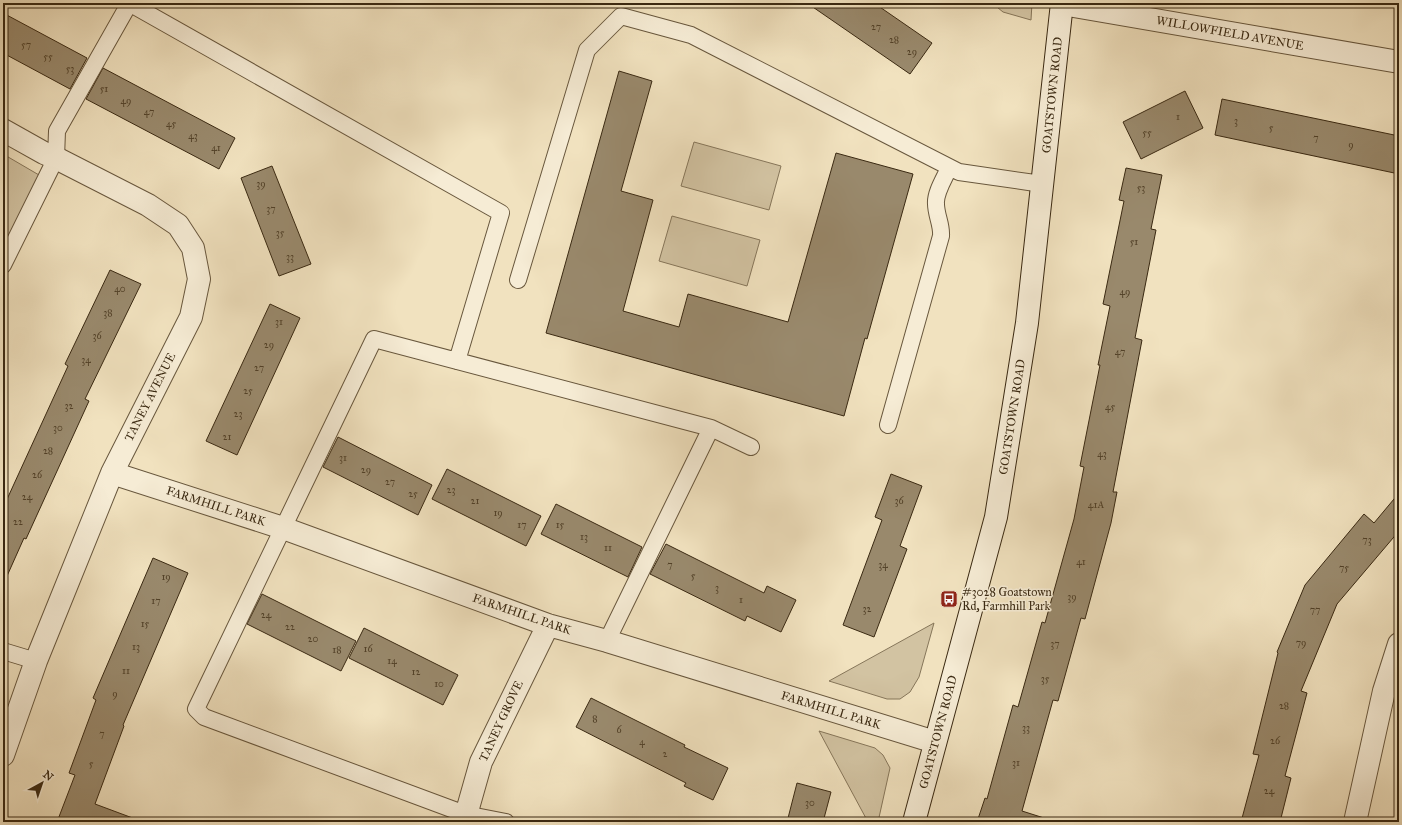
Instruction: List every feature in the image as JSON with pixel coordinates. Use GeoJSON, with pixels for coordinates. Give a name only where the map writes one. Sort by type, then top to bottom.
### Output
{"type":"FeatureCollection","features":[{"type":"Feature","properties":{"kind":"street","name":"WILLOWFIELD AVENUE"},"geometry":{"type":"LineString","coordinates":[[1062,3],[1399,62]]}},
{"type":"Feature","properties":{"kind":"street","name":"GOATSTOWN ROAD"},"geometry":{"type":"LineString","coordinates":[[914,822],[996,517],[1027,323],[1062,3]]}},
{"type":"Feature","properties":{"kind":"street","name":"TANEY AVENUE"},"geometry":{"type":"LineString","coordinates":[[3,130],[44,153],[148,205],[178,225],[193,248],[199,279],[191,317],[112,473],[36,661],[3,755]]}},
{"type":"Feature","properties":{"kind":"street","name":"FARMHILL PARK"},"geometry":{"type":"LineString","coordinates":[[112,473],[283,528],[548,625],[607,641],[935,742]]}},
{"type":"Feature","properties":{"kind":"street","name":"TANEY GROVE"},"geometry":{"type":"LineString","coordinates":[[464,818],[481,762],[548,625]]}},
{"type":"Feature","properties":{"kind":"street"},"geometry":{"type":"LineString","coordinates":[[1355,822],[1384,691],[1399,644]]}},
{"type":"Feature","properties":{"kind":"lane"},"geometry":{"type":"LineString","coordinates":[[3,265],[56,158],[57,131],[129,4],[501,213],[457,361]]}},
{"type":"Feature","properties":{"kind":"lane"},"geometry":{"type":"LineString","coordinates":[[518,280],[587,50],[621,16],[691,34],[959,172],[1042,184]]}},
{"type":"Feature","properties":{"kind":"lane"},"geometry":{"type":"LineString","coordinates":[[888,425],[942,236],[942,227],[936,204],[937,197],[949,168]]}},
{"type":"Feature","properties":{"kind":"lane"},"geometry":{"type":"LineString","coordinates":[[506,822],[464,818],[204,718],[196,709],[374,339],[711,428],[751,447]]}},
{"type":"Feature","properties":{"kind":"lane"},"geometry":{"type":"LineString","coordinates":[[607,641],[711,428]]}},
{"type":"Feature","properties":{"kind":"lane"},"geometry":{"type":"LineString","coordinates":[[3,651],[36,661]]}},
{"type":"Feature","properties":{"kind":"shaded area"},"geometry":{"type":"Polygon","coordinates":[[[992,3],[1032,3],[1031,20],[1003,12],[992,3]]]}},
{"type":"Feature","properties":{"kind":"shaded area"},"geometry":{"type":"Polygon","coordinates":[[[694,142],[781,166],[769,210],[681,186],[694,142]]]}},
{"type":"Feature","properties":{"kind":"shaded area"},"geometry":{"type":"Polygon","coordinates":[[[3,154],[39,175],[3,248],[3,154]]]}},
{"type":"Feature","properties":{"kind":"shaded area"},"geometry":{"type":"Polygon","coordinates":[[[672,216],[760,240],[747,286],[659,261],[672,216]]]}},
{"type":"Feature","properties":{"kind":"shaded area"},"geometry":{"type":"Polygon","coordinates":[[[934,623],[919,677],[910,692],[900,699],[887,699],[829,681],[934,623]]]}},
{"type":"Feature","properties":{"kind":"shaded area"},"geometry":{"type":"Polygon","coordinates":[[[819,731],[875,748],[883,755],[890,768],[878,822],[868,822],[819,731]]]}},
{"type":"Feature","properties":{"kind":"building"},"geometry":{"type":"Polygon","coordinates":[[[807,3],[874,3],[932,43],[910,74],[807,3]]]}},
{"type":"Feature","properties":{"kind":"building"},"geometry":{"type":"Polygon","coordinates":[[[3,13],[87,58],[70,89],[3,53],[3,13]]]}},
{"type":"Feature","properties":{"kind":"building"},"geometry":{"type":"Polygon","coordinates":[[[103,68],[235,138],[219,169],[86,99],[103,68]]]}},
{"type":"Feature","properties":{"kind":"building"},"geometry":{"type":"Polygon","coordinates":[[[619,71],[652,81],[621,191],[653,200],[623,311],[679,327],[688,294],[788,322],[836,153],[913,174],[844,416],[546,333],[619,71]]]}},
{"type":"Feature","properties":{"kind":"building"},"geometry":{"type":"Polygon","coordinates":[[[1185,91],[1203,128],[1141,159],[1123,122],[1185,91]]]}},
{"type":"Feature","properties":{"kind":"building"},"geometry":{"type":"Polygon","coordinates":[[[1222,99],[1399,136],[1399,174],[1215,135],[1222,99]]]}},
{"type":"Feature","properties":{"kind":"building"},"geometry":{"type":"Polygon","coordinates":[[[272,166],[311,264],[279,276],[241,178],[272,166]]]}},
{"type":"Feature","properties":{"kind":"building"},"geometry":{"type":"Polygon","coordinates":[[[1126,168],[1162,175],[1151,229],[1156,230],[1135,338],[1142,340],[1113,492],[1117,492],[1111,523],[1085,619],[1081,618],[1058,701],[1053,700],[1022,811],[1044,818],[1043,822],[977,822],[985,798],[987,799],[1013,705],[1018,707],[1042,622],[1045,623],[1074,519],[1084,467],[1080,466],[1110,306],[1103,304],[1124,201],[1119,200],[1126,168]]]}},
{"type":"Feature","properties":{"kind":"building"},"geometry":{"type":"Polygon","coordinates":[[[110,270],[141,284],[85,399],[89,401],[26,539],[24,538],[3,585],[3,508],[68,366],[65,364],[110,270]]]}},
{"type":"Feature","properties":{"kind":"building"},"geometry":{"type":"Polygon","coordinates":[[[270,304],[300,318],[237,455],[206,441],[270,304]]]}},
{"type":"Feature","properties":{"kind":"building"},"geometry":{"type":"Polygon","coordinates":[[[338,437],[432,485],[418,515],[323,467],[338,437]]]}},
{"type":"Feature","properties":{"kind":"building"},"geometry":{"type":"Polygon","coordinates":[[[447,469],[541,516],[526,546],[432,499],[447,469]]]}},
{"type":"Feature","properties":{"kind":"building"},"geometry":{"type":"Polygon","coordinates":[[[891,474],[922,486],[900,546],[907,549],[874,637],[843,625],[882,520],[875,517],[891,474]]]}},
{"type":"Feature","properties":{"kind":"building"},"geometry":{"type":"Polygon","coordinates":[[[1399,493],[1399,531],[1337,604],[1301,691],[1307,693],[1285,776],[1291,778],[1280,822],[1241,822],[1259,755],[1253,754],[1278,653],[1277,652],[1305,585],[1364,514],[1374,523],[1399,493]]]}},
{"type":"Feature","properties":{"kind":"building"},"geometry":{"type":"Polygon","coordinates":[[[556,504],[642,547],[628,577],[541,534],[556,504]]]}},
{"type":"Feature","properties":{"kind":"building"},"geometry":{"type":"Polygon","coordinates":[[[666,544],[764,593],[767,586],[796,600],[781,632],[747,616],[745,621],[650,574],[666,544]]]}},
{"type":"Feature","properties":{"kind":"building"},"geometry":{"type":"Polygon","coordinates":[[[153,558],[188,573],[123,725],[124,726],[95,804],[138,820],[137,822],[57,822],[75,775],[69,773],[96,700],[93,698],[153,558]]]}},
{"type":"Feature","properties":{"kind":"building"},"geometry":{"type":"Polygon","coordinates":[[[262,594],[356,641],[341,671],[247,624],[262,594]]]}},
{"type":"Feature","properties":{"kind":"building"},"geometry":{"type":"Polygon","coordinates":[[[364,628],[458,675],[443,705],[349,658],[364,628]]]}},
{"type":"Feature","properties":{"kind":"building"},"geometry":{"type":"Polygon","coordinates":[[[591,698],[685,745],[684,747],[728,768],[713,800],[684,786],[686,783],[576,727],[591,698]]]}},
{"type":"Feature","properties":{"kind":"building"},"geometry":{"type":"Polygon","coordinates":[[[797,783],[831,792],[823,822],[787,822],[797,783]]]}},
{"type":"Feature","properties":{"kind":"place","name":"#3028 Goatstown Rd, Farmhill Park"},"geometry":{"type":"Point","coordinates":[949,599]}}]}
